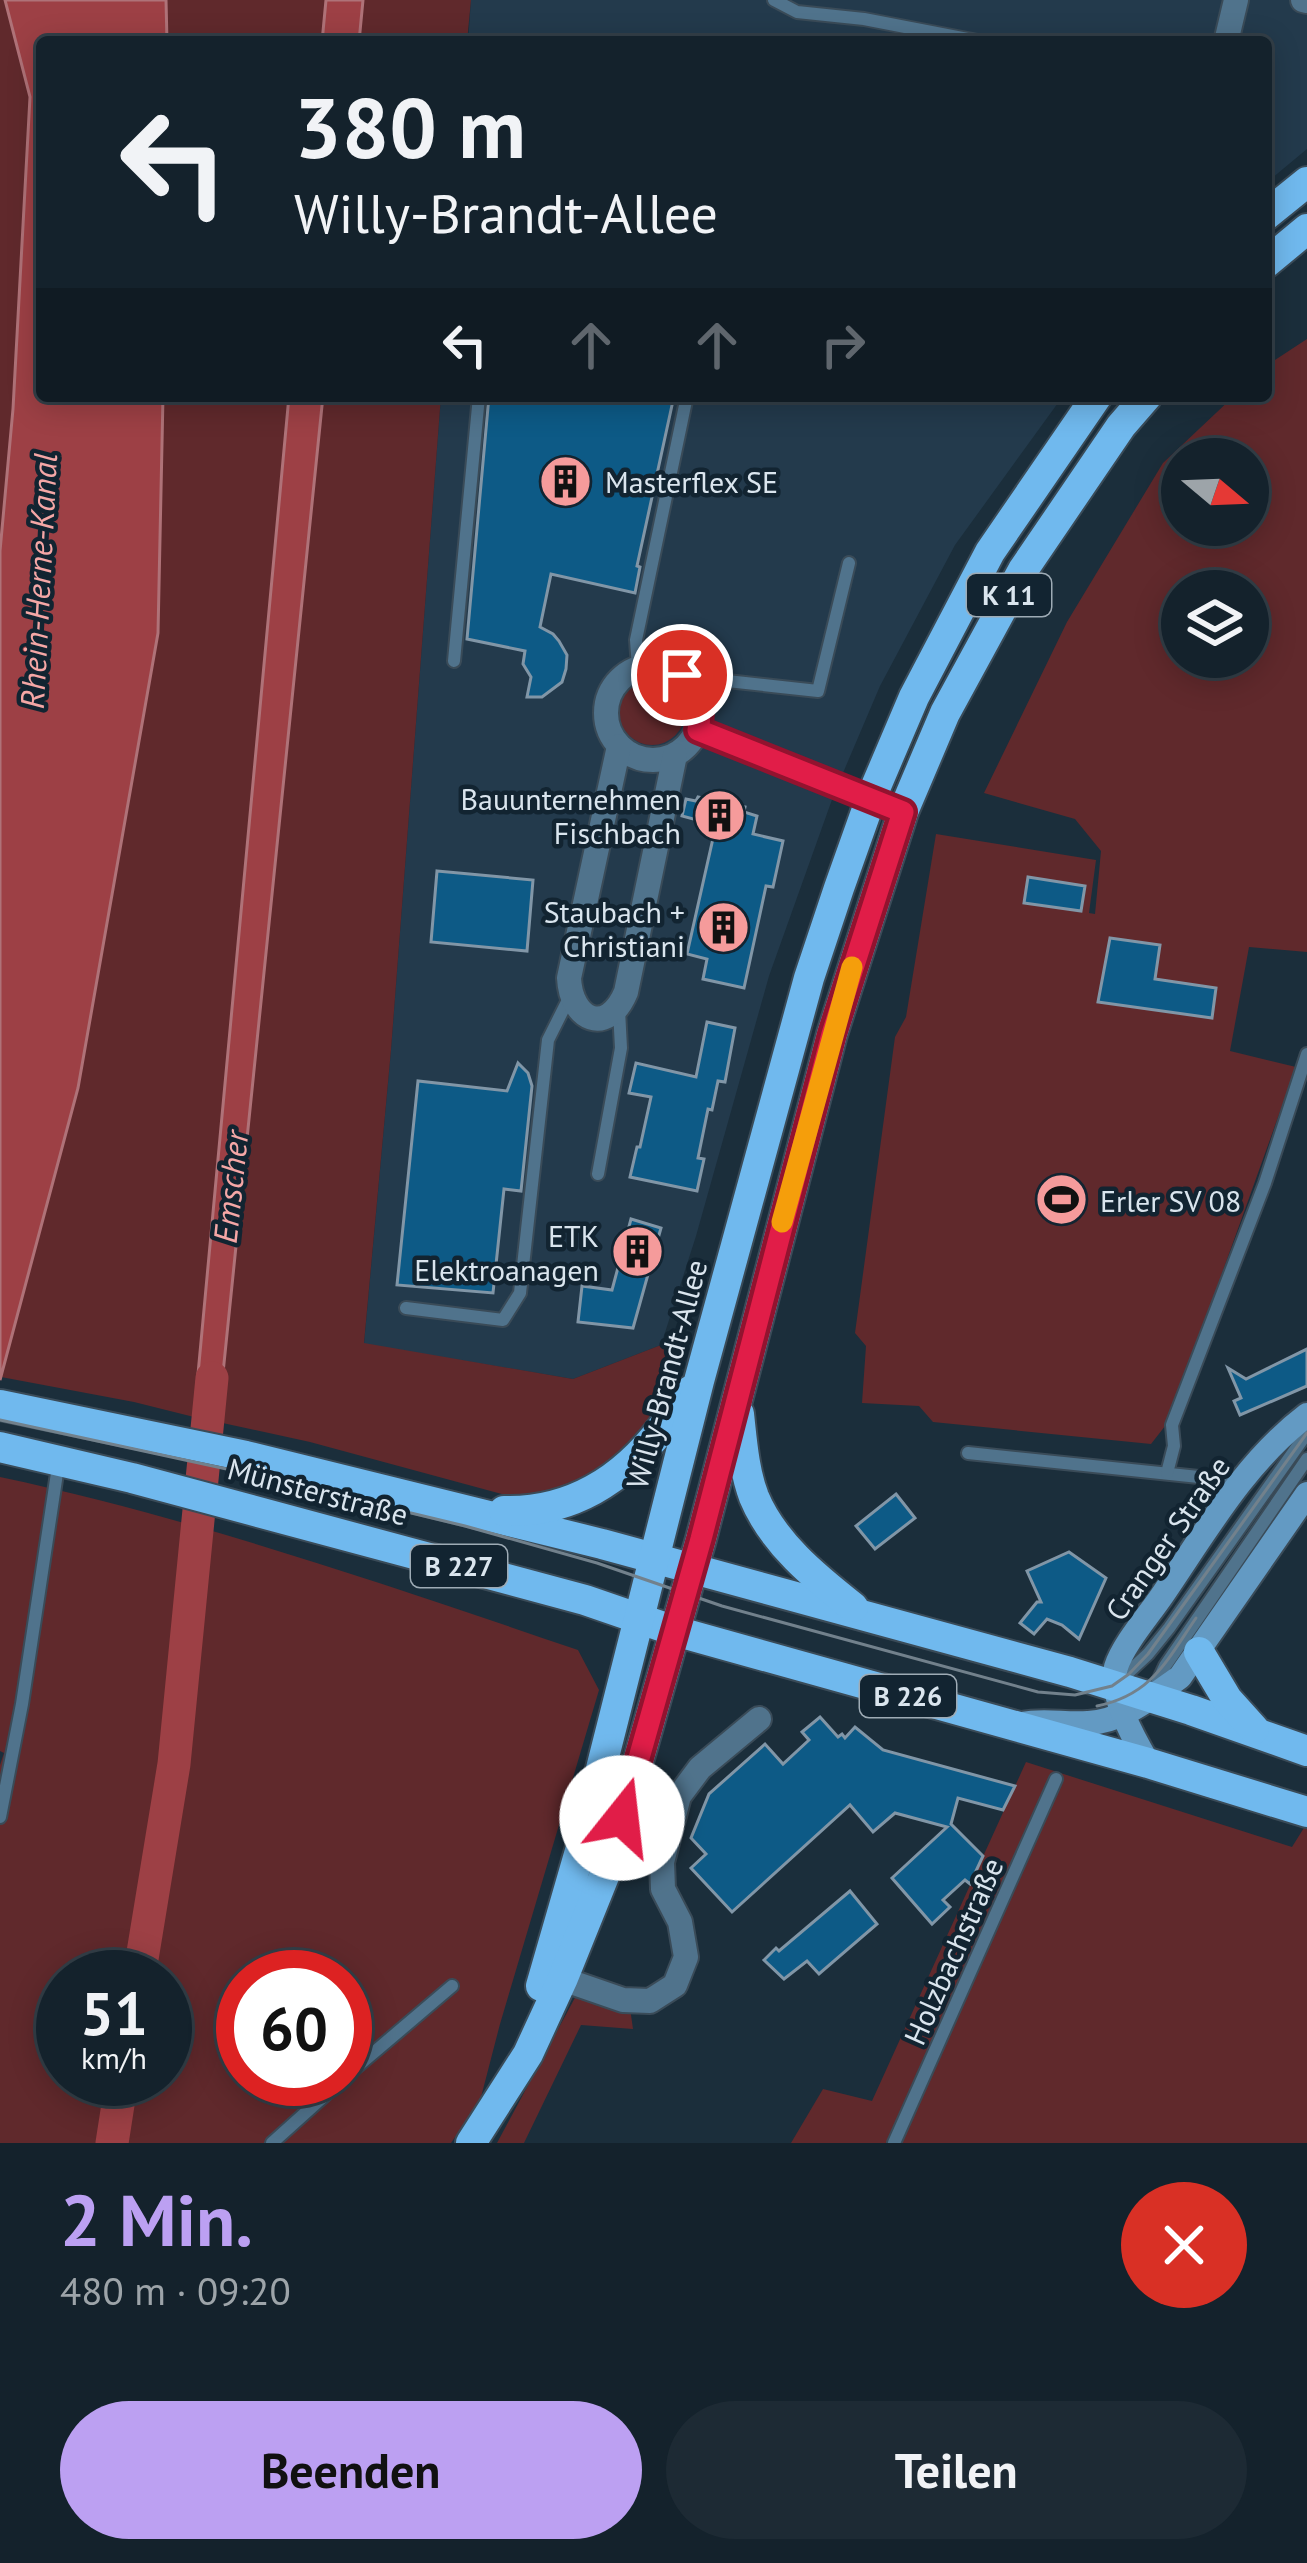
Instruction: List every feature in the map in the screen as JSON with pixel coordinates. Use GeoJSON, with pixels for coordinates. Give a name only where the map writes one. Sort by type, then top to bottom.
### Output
{"type":"FeatureCollection","features":[{"type":"Feature","properties":{"kind":"main road"},"geometry":{"type":"LineString","coordinates":[[1272,210],[1307,182]]}},
{"type":"Feature","properties":{"kind":"main road"},"geometry":{"type":"LineString","coordinates":[[1272,258],[1307,229]]}},
{"type":"Feature","properties":{"kind":"main road","name":"Willy-Brandt-Allee"},"geometry":{"type":"LineString","coordinates":[[554,1976],[654,1558],[809,978],[871,798],[914,697],[990,552],[1092,402]]}},
{"type":"Feature","properties":{"kind":"main road","name":"Willy-Brandt-Allee"},"geometry":{"type":"LineString","coordinates":[[470,2143],[497,2098],[515,2047],[609,1864],[738,1398],[832,1034],[903,812],[945,713],[1023,570],[1120,426],[1142,402]]}},
{"type":"Feature","properties":{"kind":"main road"},"geometry":{"type":"LineString","coordinates":[[468,1509],[527,1511],[566,1503],[604,1486],[628,1468],[699,1382]]}},
{"type":"Feature","properties":{"kind":"main road"},"geometry":{"type":"LineString","coordinates":[[738,1398],[753,1494],[772,1531],[824,1584],[867,1618]]}},
{"type":"Feature","properties":{"kind":"main road","name":"Münsterstraße"},"geometry":{"type":"LineString","coordinates":[[0,1405],[246,1456],[654,1558],[1070,1672],[1126,1699],[1258,1733],[1307,1751]]}},
{"type":"Feature","properties":{"kind":"main road","name":"Cranger Straße"},"geometry":{"type":"LineString","coordinates":[[1126,1699],[1115,1669],[1140,1647],[1235,1488],[1307,1415]]}},
{"type":"Feature","properties":{"kind":"main road","name":"Münsterstraße"},"geometry":{"type":"LineString","coordinates":[[14,1450],[585,1600],[675,1631],[1148,1762],[1307,1812]]}},
{"type":"Feature","properties":{"kind":"main road"},"geometry":{"type":"LineString","coordinates":[[1148,1762],[1126,1699],[1180,1677],[1194,1641],[1307,1494]]}},
{"type":"Feature","properties":{"kind":"main road"},"geometry":{"type":"LineString","coordinates":[[1194,1641],[1238,1715],[1258,1733]]}},
{"type":"Feature","properties":{"kind":"main road"},"geometry":{"type":"LineString","coordinates":[[1070,1672],[1100,1667],[1140,1647]]}},
{"type":"Feature","properties":{"kind":"main road","name":"B 226"},"geometry":{"type":"LineString","coordinates":[[1014,1725],[1042,1719],[1095,1723],[1126,1699]]}},
{"type":"Feature","properties":{"kind":"street"},"geometry":{"type":"LineString","coordinates":[[1227,36],[1236,0]]}},
{"type":"Feature","properties":{"kind":"street"},"geometry":{"type":"LineString","coordinates":[[653,665],[682,675],[693,687],[701,717],[688,746],[676,755],[652,759],[619,746],[608,728],[608,700],[625,675],[653,665]]}},
{"type":"Feature","properties":{"kind":"street"},"geometry":{"type":"LineString","coordinates":[[698,730],[903,812]]}},
{"type":"Feature","properties":{"kind":"street"},"geometry":{"type":"LineString","coordinates":[[619,746],[569,977],[570,997],[590,1018],[619,1010],[626,992],[676,755]]}},
{"type":"Feature","properties":{"kind":"street"},"geometry":{"type":"LineString","coordinates":[[554,1976],[623,2000],[650,2001],[675,1985],[686,1957],[680,1922],[663,1889],[662,1862],[680,1796],[700,1768],[760,1719]]}},
{"type":"Feature","properties":{"kind":"lane"},"geometry":{"type":"LineString","coordinates":[[774,0],[797,11],[951,36]]}},
{"type":"Feature","properties":{"kind":"lane"},"geometry":{"type":"LineString","coordinates":[[454,661],[478,402]]}},
{"type":"Feature","properties":{"kind":"lane"},"geometry":{"type":"LineString","coordinates":[[638,668],[636,640],[686,402]]}},
{"type":"Feature","properties":{"kind":"lane"},"geometry":{"type":"LineString","coordinates":[[693,687],[718,680],[818,691],[849,563]]}},
{"type":"Feature","properties":{"kind":"lane"},"geometry":{"type":"LineString","coordinates":[[406,1309],[503,1319],[520,1293],[548,1040],[570,997]]}},
{"type":"Feature","properties":{"kind":"lane"},"geometry":{"type":"LineString","coordinates":[[598,1174],[621,1048],[619,1010]]}},
{"type":"Feature","properties":{"kind":"lane"},"geometry":{"type":"LineString","coordinates":[[1167,1473],[1174,1446],[1172,1426],[1264,1184],[1307,1054]]}},
{"type":"Feature","properties":{"kind":"lane"},"geometry":{"type":"LineString","coordinates":[[1276,1442],[1307,1433]]}},
{"type":"Feature","properties":{"kind":"lane"},"geometry":{"type":"LineString","coordinates":[[1140,1647],[1307,1433]]}},
{"type":"Feature","properties":{"kind":"lane"},"geometry":{"type":"LineString","coordinates":[[968,1453],[1218,1479],[1235,1488]]}},
{"type":"Feature","properties":{"kind":"lane"},"geometry":{"type":"LineString","coordinates":[[0,1817],[59,1459]]}},
{"type":"Feature","properties":{"kind":"lane"},"geometry":{"type":"LineString","coordinates":[[1194,1641],[1307,1459]]}},
{"type":"Feature","properties":{"kind":"lane","name":"Holzbachstraße"},"geometry":{"type":"LineString","coordinates":[[894,2143],[1056,1779]]}},
{"type":"Feature","properties":{"kind":"lane"},"geometry":{"type":"LineString","coordinates":[[372,2054],[452,1986]]}},
{"type":"Feature","properties":{"kind":"lane"},"geometry":{"type":"LineString","coordinates":[[272,2143],[313,2106]]}},
{"type":"Feature","properties":{"kind":"shaded area"},"geometry":{"type":"Polygon","coordinates":[[[0,0],[5,0],[30,97],[13,409],[0,551],[0,0]]]}},
{"type":"Feature","properties":{"kind":"shaded area"},"geometry":{"type":"Polygon","coordinates":[[[166,0],[326,0],[323,36],[167,36],[166,0]]]}},
{"type":"Feature","properties":{"kind":"shaded area"},"geometry":{"type":"Polygon","coordinates":[[[363,0],[471,0],[468,36],[360,36],[363,0]]]}},
{"type":"Feature","properties":{"kind":"shaded area"},"geometry":{"type":"Polygon","coordinates":[[[471,0],[1307,0],[1307,149],[1272,178],[1272,36],[468,36],[471,0]]]}},
{"type":"Feature","properties":{"kind":"shaded area","name":"Erler SV 08"},"geometry":{"type":"Polygon","coordinates":[[[1307,339],[1307,952],[1249,947],[1230,1051],[1296,1067],[1169,1421],[1151,1444],[933,1422],[919,1406],[862,1403],[866,1346],[855,1333],[895,1037],[906,1017],[936,834],[1096,860],[1089,913],[1095,914],[1101,851],[1075,819],[984,793],[1067,622],[1161,466],[1161,546],[1269,546],[1269,438],[1189,438],[1228,402],[1272,402],[1272,362],[1307,339]]]}},
{"type":"Feature","properties":{"kind":"shaded area"},"geometry":{"type":"Polygon","coordinates":[[[163,402],[288,402],[194,1417],[1,1377],[78,1088],[158,633],[163,402]]]}},
{"type":"Feature","properties":{"kind":"shaded area"},"geometry":{"type":"Polygon","coordinates":[[[322,402],[441,402],[364,1343],[573,1379],[661,1345],[685,1360],[622,1460],[528,1501],[218,1422],[322,402]]]}},
{"type":"Feature","properties":{"kind":"shaded area"},"geometry":{"type":"Polygon","coordinates":[[[441,402],[1059,402],[955,545],[880,686],[834,794],[769,976],[661,1345],[573,1379],[364,1344],[441,402]]]}},
{"type":"Feature","properties":{"kind":"shaded area"},"geometry":{"type":"Polygon","coordinates":[[[652,679],[675,689],[685,712],[675,735],[652,745],[629,735],[619,712],[629,689],[652,679]]]}},
{"type":"Feature","properties":{"kind":"shaded area"},"geometry":{"type":"Polygon","coordinates":[[[0,1477],[219,1533],[578,1650],[599,1690],[480,2101],[451,2143],[0,2143],[0,1765],[4,1753],[0,1751],[0,1477]]]}},
{"type":"Feature","properties":{"kind":"shaded area"},"geometry":{"type":"Polygon","coordinates":[[[1026,1762],[1292,1847],[1307,1823],[1307,2143],[791,2143],[823,2089],[872,2101],[1026,1762]]]}},
{"type":"Feature","properties":{"kind":"shaded area"},"geometry":{"type":"Polygon","coordinates":[[[578,1992],[630,2008],[633,2029],[581,2025],[524,2143],[497,2143],[578,1992]]]}},
{"type":"Feature","properties":{"kind":"water","name":"Rhein-Herne-Kanal"},"geometry":{"type":"Polygon","coordinates":[[[5,0],[166,0],[167,36],[36,36],[36,402],[163,402],[158,633],[78,1088],[0,1380],[0,551],[13,409],[30,97],[5,0]]]}},
{"type":"Feature","properties":{"kind":"water"},"geometry":{"type":"Polygon","coordinates":[[[326,0],[363,0],[360,36],[323,36],[326,0]]]}},
{"type":"Feature","properties":{"kind":"water"},"geometry":{"type":"Polygon","coordinates":[[[288,402],[322,402],[218,1422],[194,1417],[288,402]]]}},
{"type":"Feature","properties":{"kind":"building","name":"Masterflex SE"},"geometry":{"type":"Polygon","coordinates":[[[488,402],[673,402],[635,593],[551,574],[540,627],[553,634],[567,655],[562,682],[542,697],[527,697],[531,677],[523,664],[525,651],[467,639],[488,402]]]}},
{"type":"Feature","properties":{"kind":"building"},"geometry":{"type":"Polygon","coordinates":[[[698,797],[745,807],[744,812],[757,816],[753,834],[783,841],[773,887],[766,886],[744,988],[703,979],[707,959],[687,954],[716,825],[682,816],[686,799],[696,801],[698,797]]]}},
{"type":"Feature","properties":{"kind":"building"},"geometry":{"type":"Polygon","coordinates":[[[437,871],[533,880],[527,951],[431,942],[437,871]]]}},
{"type":"Feature","properties":{"kind":"building"},"geometry":{"type":"Polygon","coordinates":[[[1028,877],[1085,886],[1081,911],[1024,903],[1028,877]]]}},
{"type":"Feature","properties":{"kind":"building"},"geometry":{"type":"Polygon","coordinates":[[[1110,938],[1160,945],[1155,979],[1216,988],[1212,1018],[1098,1002],[1110,938]]]}},
{"type":"Feature","properties":{"kind":"building"},"geometry":{"type":"Polygon","coordinates":[[[707,1022],[735,1028],[725,1082],[718,1081],[712,1110],[708,1109],[697,1191],[630,1177],[651,1097],[629,1093],[636,1063],[696,1077],[707,1022]]]}},
{"type":"Feature","properties":{"kind":"building"},"geometry":{"type":"Polygon","coordinates":[[[518,1063],[532,1086],[521,1191],[504,1189],[493,1293],[397,1285],[418,1081],[507,1091],[518,1063]]]}},
{"type":"Feature","properties":{"kind":"building","name":"ETK Elektroanagen"},"geometry":{"type":"Polygon","coordinates":[[[631,1219],[661,1228],[633,1328],[578,1322],[582,1286],[612,1290],[631,1219]]]}},
{"type":"Feature","properties":{"kind":"building"},"geometry":{"type":"Polygon","coordinates":[[[1307,1349],[1307,1386],[1240,1415],[1234,1401],[1241,1398],[1228,1368],[1246,1379],[1307,1349]]]}},
{"type":"Feature","properties":{"kind":"building"},"geometry":{"type":"Polygon","coordinates":[[[896,1494],[915,1518],[875,1549],[856,1526],[896,1494]]]}},
{"type":"Feature","properties":{"kind":"building"},"geometry":{"type":"Polygon","coordinates":[[[1069,1552],[1106,1578],[1079,1639],[1047,1619],[1034,1634],[1020,1623],[1041,1602],[1027,1571],[1069,1552]]]}},
{"type":"Feature","properties":{"kind":"building"},"geometry":{"type":"Polygon","coordinates":[[[820,1717],[838,1737],[845,1738],[855,1727],[883,1750],[1015,1786],[1003,1810],[958,1798],[951,1824],[983,1856],[970,1884],[965,1880],[943,1900],[950,1907],[932,1924],[892,1878],[947,1827],[895,1813],[873,1832],[850,1805],[732,1912],[691,1868],[706,1854],[691,1838],[709,1794],[765,1744],[783,1764],[809,1740],[802,1732],[820,1717]]]}},
{"type":"Feature","properties":{"kind":"building"},"geometry":{"type":"Polygon","coordinates":[[[850,1891],[877,1924],[819,1974],[807,1961],[784,1979],[764,1960],[776,1948],[779,1951],[850,1891]]]}},
{"type":"Feature","properties":{"kind":"waterway","name":"Emscher"},"geometry":{"type":"LineString","coordinates":[[143,1950],[174,1764],[212,1378]]}},
{"type":"Feature","properties":{"kind":"waterway","name":"Emscher"},"geometry":{"type":"LineString","coordinates":[[112,2143],[118,2106]]}},
{"type":"Feature","properties":{"kind":"tram line"},"geometry":{"type":"LineString","coordinates":[[0,1420],[465,1526],[597,1563],[722,1606],[1038,1692],[1075,1695],[1112,1686],[1148,1654],[1307,1433]]}},
{"type":"Feature","properties":{"kind":"tram line"},"geometry":{"type":"LineString","coordinates":[[1097,1706],[1132,1694],[1145,1684],[1196,1618]]}},
{"type":"Feature","properties":{"kind":"slow traffic"},"geometry":{"type":"LineString","coordinates":[[782,1222],[852,967]]}},
{"type":"Feature","properties":{"kind":"place","name":"Masterflex SE"},"geometry":{"type":"Point","coordinates":[566,481]}},
{"type":"Feature","properties":{"kind":"place","name":"Bauunternehmen Fischbach"},"geometry":{"type":"Point","coordinates":[720,815]}},
{"type":"Feature","properties":{"kind":"place","name":"Staubach + Christiani"},"geometry":{"type":"Point","coordinates":[724,928]}},
{"type":"Feature","properties":{"kind":"place","name":"Erler SV 08"},"geometry":{"type":"Point","coordinates":[1061,1200]}},
{"type":"Feature","properties":{"kind":"place","name":"ETK Elektroanagen"},"geometry":{"type":"Point","coordinates":[638,1252]}},
{"type":"Feature","properties":{"kind":"route"},"geometry":{"type":"LineString","coordinates":[[622,1818],[701,1539],[832,1034],[903,812],[698,730],[700,701],[682,675]]}}]}
